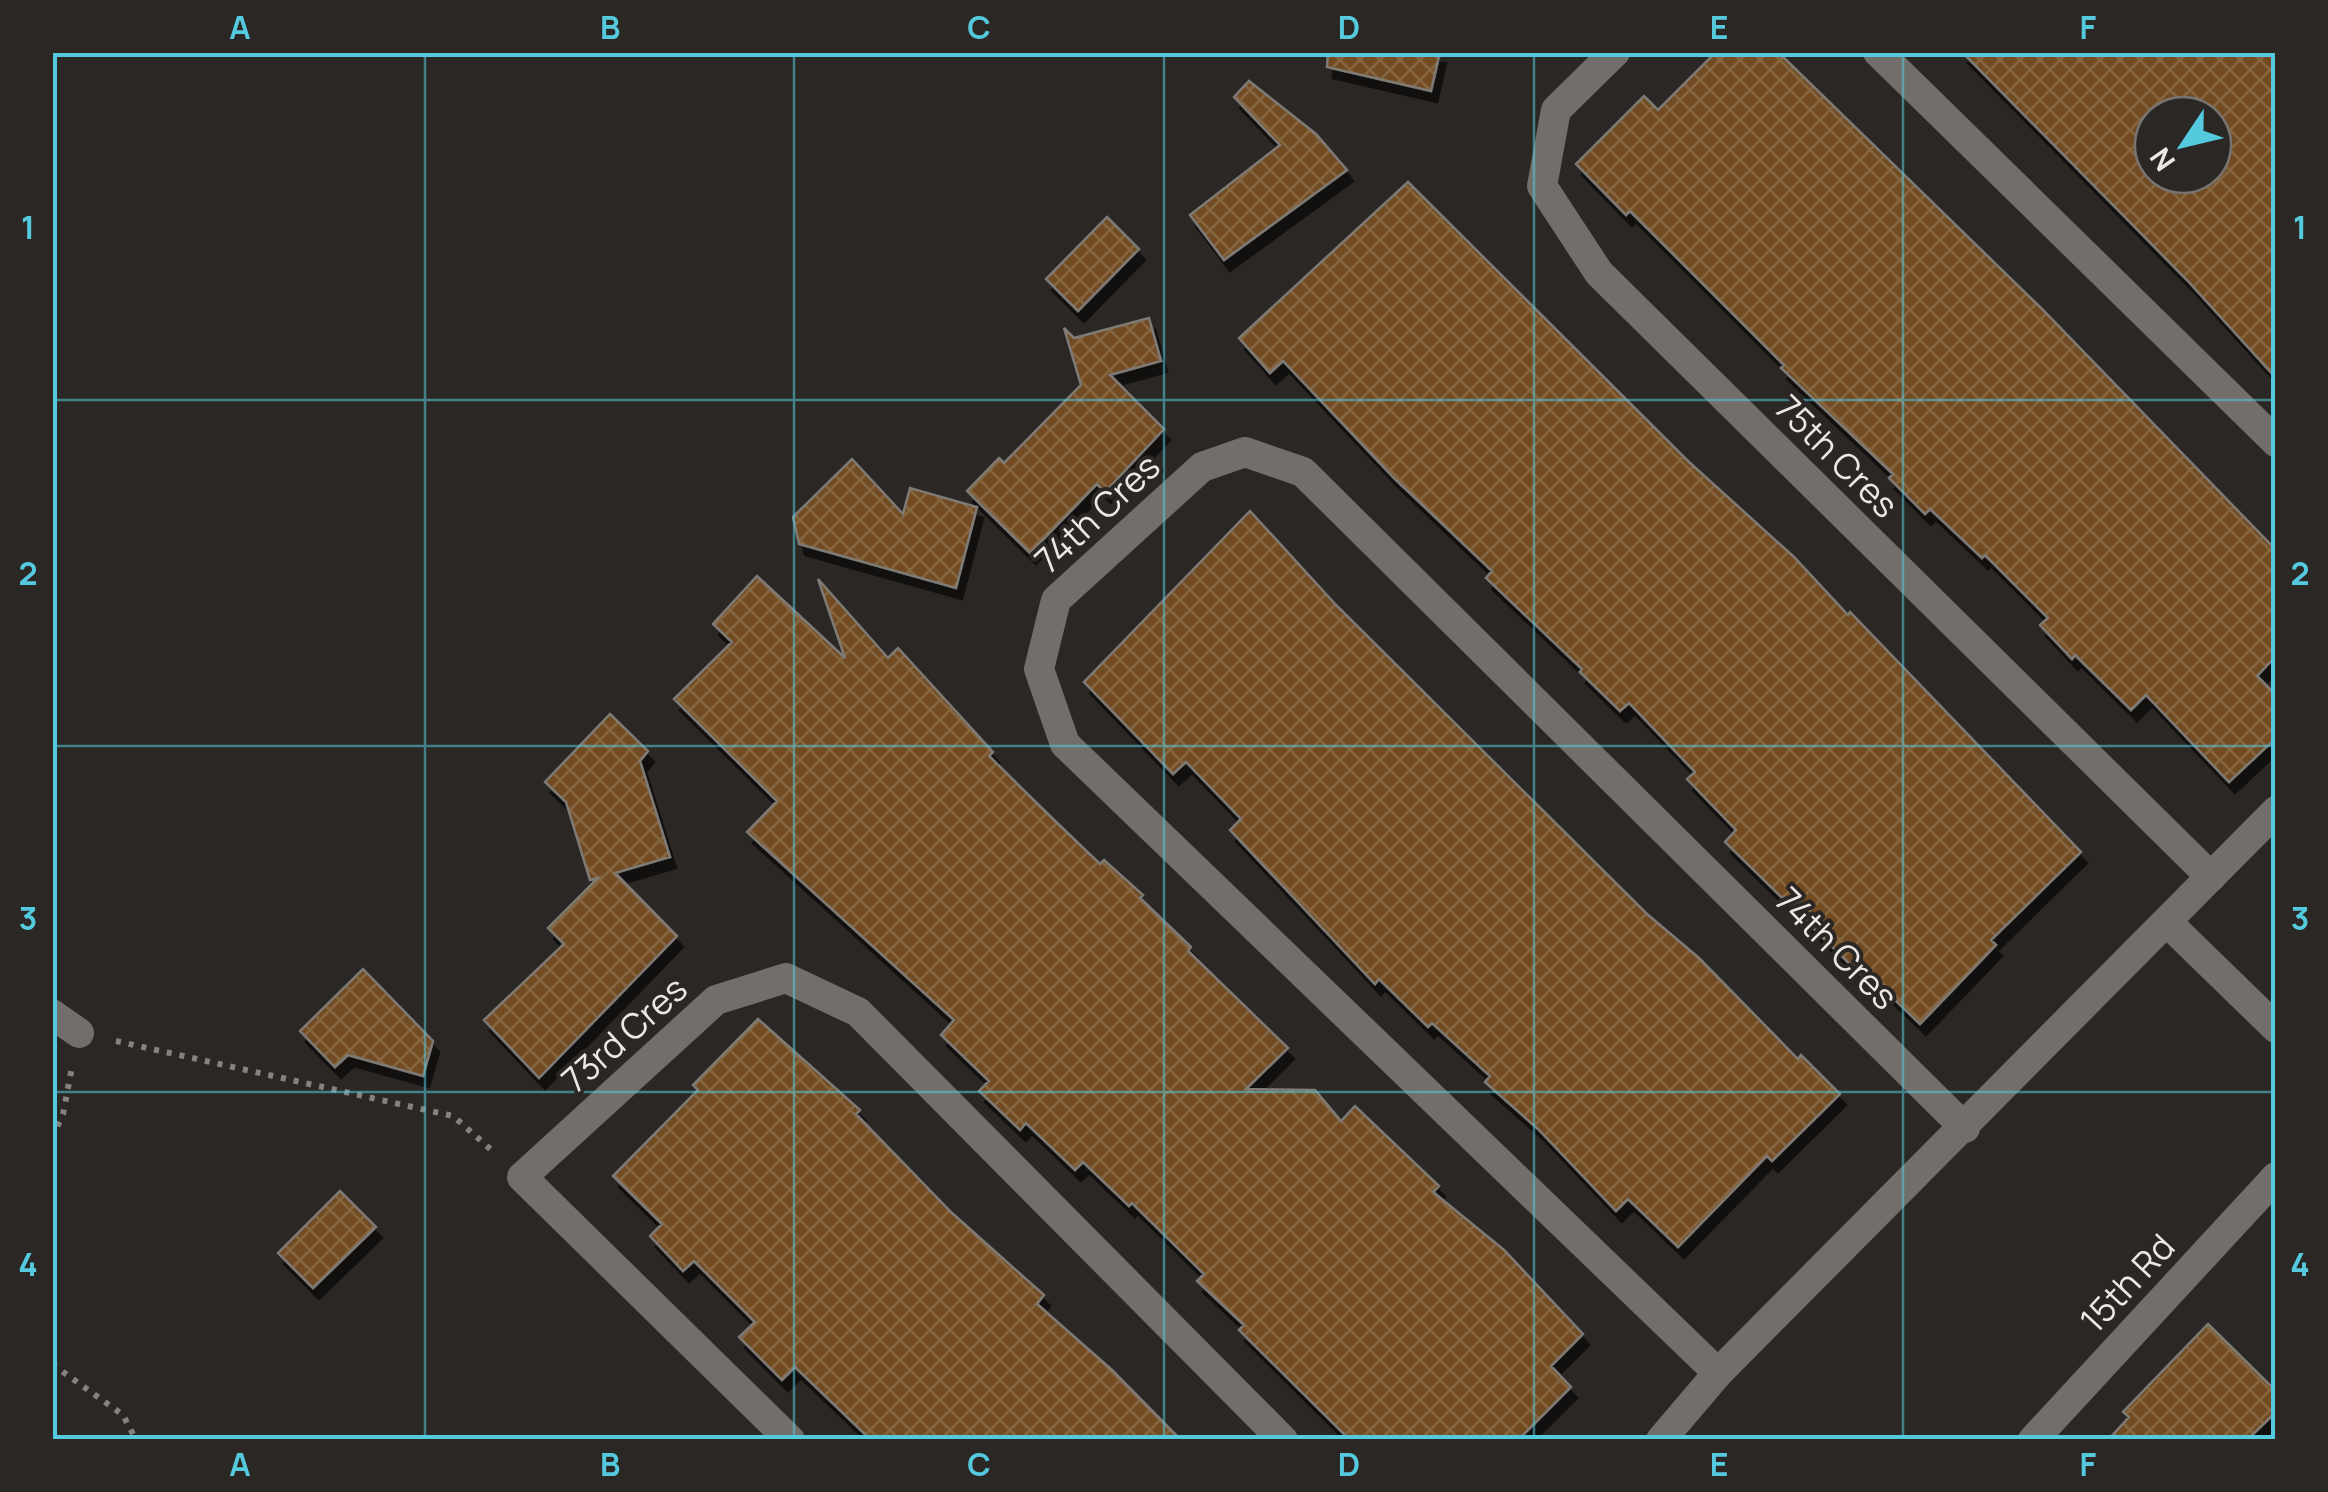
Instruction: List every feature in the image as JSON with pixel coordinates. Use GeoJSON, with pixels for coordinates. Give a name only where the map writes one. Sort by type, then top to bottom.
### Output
{"type":"FeatureCollection","features":[{"type":"Feature","properties":{"kind":"street","name":"75th Cres"},"geometry":{"type":"LineString","coordinates":[[1614,52],[1556,110],[1542,186],[1598,273],[2210,877]]}},
{"type":"Feature","properties":{"kind":"street"},"geometry":{"type":"LineString","coordinates":[[1878,52],[2276,442]]}},
{"type":"Feature","properties":{"kind":"street","name":"74th Cres"},"geometry":{"type":"LineString","coordinates":[[1718,1374],[1065,744],[1039,669],[1056,600],[1202,467],[1244,452],[1303,472],[1965,1128]]}},
{"type":"Feature","properties":{"kind":"street"},"geometry":{"type":"LineString","coordinates":[[1660,1440],[1718,1374],[2276,811]]}},
{"type":"Feature","properties":{"kind":"street"},"geometry":{"type":"LineString","coordinates":[[2167,922],[2276,1028]]}},
{"type":"Feature","properties":{"kind":"street","name":"73rd Cres"},"geometry":{"type":"LineString","coordinates":[[522,1177],[716,1000],[786,978],[858,1012],[1283,1440]]}},
{"type":"Feature","properties":{"kind":"street"},"geometry":{"type":"LineString","coordinates":[[52,1014],[79,1032]]}},
{"type":"Feature","properties":{"kind":"street"},"geometry":{"type":"LineString","coordinates":[[522,1177],[790,1440]]}},
{"type":"Feature","properties":{"kind":"street","name":"15th Rd"},"geometry":{"type":"LineString","coordinates":[[2033,1440],[2276,1177]]}},
{"type":"Feature","properties":{"kind":"path"},"geometry":{"type":"LineString","coordinates":[[52,1138],[63,1114],[79,1032],[453,1116],[522,1177]]}},
{"type":"Feature","properties":{"kind":"path"},"geometry":{"type":"LineString","coordinates":[[52,1364],[123,1415],[136,1440]]}},
{"type":"Feature","properties":{"kind":"building"},"geometry":{"type":"Polygon","coordinates":[[[1328,52],[1440,52],[1431,91],[1327,67],[1328,52]]]}},
{"type":"Feature","properties":{"kind":"building"},"geometry":{"type":"Polygon","coordinates":[[[1716,52],[1778,52],[2040,307],[2276,550],[2276,656],[2257,676],[2276,695],[2276,738],[2229,782],[2146,695],[2131,710],[2075,655],[2072,659],[2040,625],[2048,618],[1985,555],[1982,558],[1930,509],[1925,514],[1889,478],[1893,474],[1781,368],[1784,365],[1630,211],[1626,215],[1576,164],[1644,96],[1658,110],[1716,52]]]}},
{"type":"Feature","properties":{"kind":"building"},"geometry":{"type":"Polygon","coordinates":[[[1962,52],[2276,52],[2276,378],[2187,280],[1962,52]]]}},
{"type":"Feature","properties":{"kind":"building"},"geometry":{"type":"Polygon","coordinates":[[[1249,81],[1316,134],[1347,170],[1224,260],[1190,215],[1280,145],[1234,97],[1249,81]]]}},
{"type":"Feature","properties":{"kind":"building"},"geometry":{"type":"Polygon","coordinates":[[[1408,182],[1689,462],[1794,557],[1848,615],[1850,612],[2081,852],[1991,940],[1996,945],[1920,1024],[1864,970],[1860,974],[1725,842],[1736,830],[1687,779],[1695,772],[1629,703],[1620,711],[1580,672],[1582,669],[1486,578],[1492,571],[1395,479],[1283,361],[1270,373],[1239,338],[1408,182]]]}},
{"type":"Feature","properties":{"kind":"building"},"geometry":{"type":"Polygon","coordinates":[[[1107,217],[1139,249],[1078,311],[1046,279],[1107,217]]]}},
{"type":"Feature","properties":{"kind":"building"},"geometry":{"type":"Polygon","coordinates":[[[1149,318],[1161,361],[1110,375],[1164,429],[1105,492],[1097,484],[1030,553],[967,491],[999,458],[1004,463],[1081,385],[1064,328],[1074,338],[1149,318]]]}},
{"type":"Feature","properties":{"kind":"building"},"geometry":{"type":"Polygon","coordinates":[[[852,459],[903,514],[910,488],[977,507],[956,588],[799,544],[793,517],[852,459]]]}},
{"type":"Feature","properties":{"kind":"building"},"geometry":{"type":"Polygon","coordinates":[[[1250,511],[1336,605],[1647,914],[1699,958],[1798,1059],[1801,1055],[1840,1094],[1772,1161],[1767,1156],[1678,1247],[1628,1199],[1616,1211],[1538,1129],[1485,1082],[1490,1076],[1432,1023],[1428,1027],[1379,979],[1375,984],[1230,830],[1241,819],[1186,762],[1173,774],[1084,682],[1250,511]]]}},
{"type":"Feature","properties":{"kind":"building"},"geometry":{"type":"Polygon","coordinates":[[[757,576],[845,658],[818,579],[888,658],[898,648],[993,752],[989,756],[1052,818],[1100,864],[1104,860],[1143,895],[1140,898],[1191,947],[1188,951],[1288,1048],[1246,1089],[1315,1090],[1341,1121],[1355,1106],[1439,1186],[1433,1192],[1504,1250],[1583,1334],[1551,1366],[1571,1387],[1518,1440],[1350,1440],[1239,1330],[1244,1325],[1197,1281],[1204,1274],[1132,1203],[1129,1206],[1083,1162],[1075,1170],[1026,1123],[1020,1130],[979,1091],[989,1081],[941,1035],[954,1020],[747,832],[777,801],[674,699],[732,642],[713,624],[757,576]]]}},
{"type":"Feature","properties":{"kind":"building"},"geometry":{"type":"Polygon","coordinates":[[[610,714],[648,751],[640,761],[670,857],[615,873],[677,936],[539,1078],[484,1020],[564,944],[548,928],[598,878],[590,880],[566,802],[545,782],[610,714]]]}},
{"type":"Feature","properties":{"kind":"building"},"geometry":{"type":"Polygon","coordinates":[[[363,969],[433,1041],[423,1076],[348,1055],[335,1067],[300,1031],[363,969]]]}},
{"type":"Feature","properties":{"kind":"building"},"geometry":{"type":"Polygon","coordinates":[[[758,1019],[860,1110],[856,1114],[952,1213],[1044,1295],[1037,1304],[1112,1370],[1181,1440],[871,1440],[795,1367],[782,1380],[739,1337],[755,1322],[694,1261],[683,1271],[650,1236],[662,1224],[613,1176],[698,1090],[693,1085],[758,1019]]]}},
{"type":"Feature","properties":{"kind":"building"},"geometry":{"type":"Polygon","coordinates":[[[340,1191],[376,1227],[313,1288],[278,1253],[340,1191]]]}},
{"type":"Feature","properties":{"kind":"building"},"geometry":{"type":"Polygon","coordinates":[[[2208,1324],[2276,1391],[2276,1412],[2247,1440],[2108,1440],[2129,1417],[2123,1412],[2208,1324]]]}}]}
